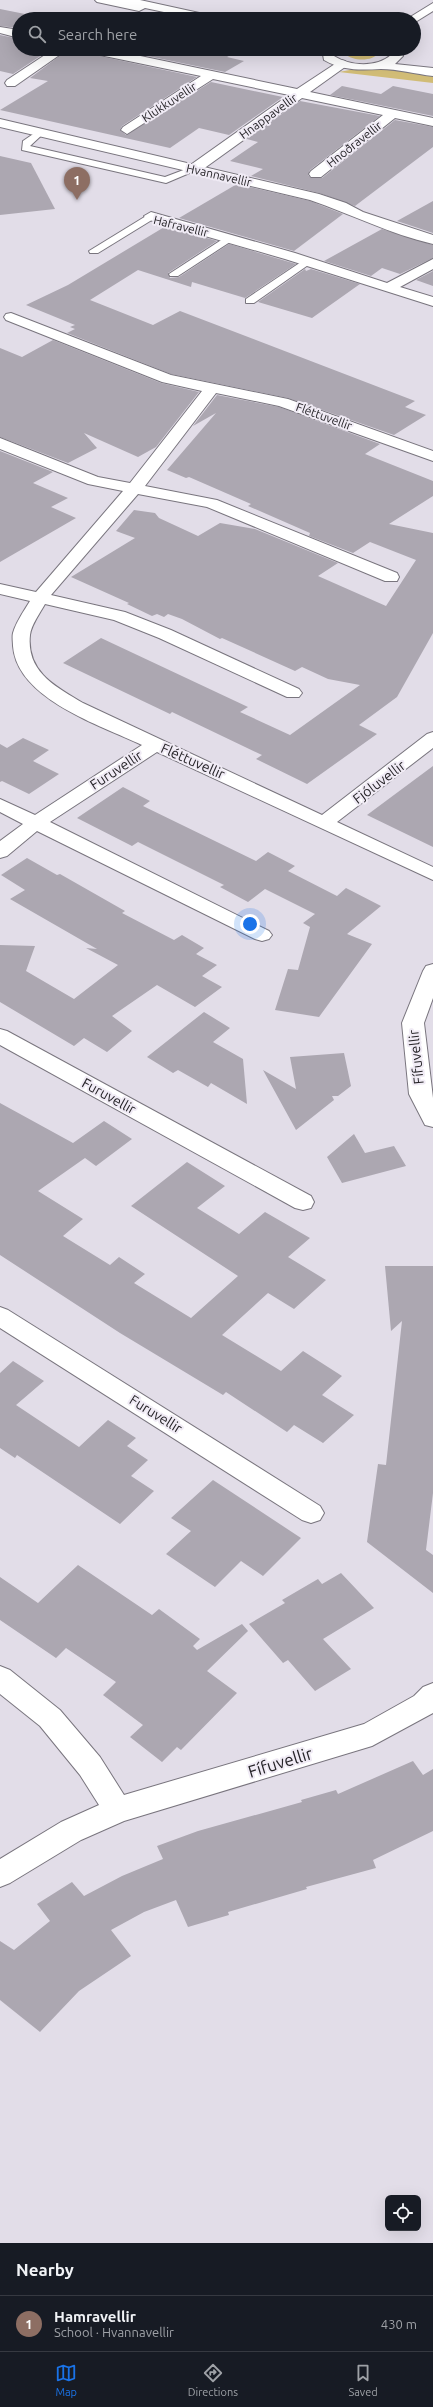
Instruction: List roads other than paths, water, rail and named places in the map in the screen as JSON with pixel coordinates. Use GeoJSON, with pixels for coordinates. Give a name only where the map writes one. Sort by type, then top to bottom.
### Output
{"type":"FeatureCollection","features":[{"type":"Feature","properties":{"kind":"street"},"geometry":{"type":"LineString","coordinates":[[101,0],[157,12]]}},
{"type":"Feature","properties":{"kind":"street"},"geometry":{"type":"LineString","coordinates":[[124,0],[180,12]]}},
{"type":"Feature","properties":{"kind":"street"},"geometry":{"type":"LineString","coordinates":[[421,14],[433,6]]}},
{"type":"Feature","properties":{"kind":"street"},"geometry":{"type":"LineString","coordinates":[[0,30],[12,33]]}},
{"type":"Feature","properties":{"kind":"street"},"geometry":{"type":"LineString","coordinates":[[11,83],[52,56]]}},
{"type":"Feature","properties":{"kind":"street","name":"Klukkuvellir"},"geometry":{"type":"LineString","coordinates":[[123,56],[300,93]]}},
{"type":"Feature","properties":{"kind":"street"},"geometry":{"type":"LineString","coordinates":[[327,56],[331,60],[341,64],[433,72]]}},
{"type":"Feature","properties":{"kind":"street"},"geometry":{"type":"LineString","coordinates":[[377,66],[395,58],[395,56]]}},
{"type":"Feature","properties":{"kind":"street"},"geometry":{"type":"LineString","coordinates":[[406,56],[415,61],[433,66]]}},
{"type":"Feature","properties":{"kind":"street","name":"Hnappavellir"},"geometry":{"type":"LineString","coordinates":[[194,169],[341,64]]}},
{"type":"Feature","properties":{"kind":"street","name":"Klukkuvellir"},"geometry":{"type":"LineString","coordinates":[[127,130],[211,75]]}},
{"type":"Feature","properties":{"kind":"street","name":"Hnoðravellir"},"geometry":{"type":"LineString","coordinates":[[300,93],[433,122]]}},
{"type":"Feature","properties":{"kind":"street","name":"Hnoðravellir"},"geometry":{"type":"LineString","coordinates":[[316,174],[392,114]]}},
{"type":"Feature","properties":{"kind":"street","name":"Hvannavellir"},"geometry":{"type":"LineString","coordinates":[[0,122],[39,133],[314,197],[382,224],[433,240]]}},
{"type":"Feature","properties":{"kind":"street","name":"Hafravellir"},"geometry":{"type":"LineString","coordinates":[[151,216],[307,261],[433,302]]}},
{"type":"Feature","properties":{"kind":"street"},"geometry":{"type":"LineString","coordinates":[[390,287],[433,263]]}},
{"type":"Feature","properties":{"kind":"street","name":"Fléttuvellir"},"geometry":{"type":"LineString","coordinates":[[11,317],[167,379],[283,402],[433,456]]}},
{"type":"Feature","properties":{"kind":"street","name":"Fléttuvellir"},"geometry":{"type":"LineString","coordinates":[[212,388],[134,489],[39,599],[21,634],[23,659],[31,674],[47,689],[77,707],[433,874]]}},
{"type":"Feature","properties":{"kind":"street"},"geometry":{"type":"LineString","coordinates":[[0,443],[94,481],[211,503],[391,577]]}},
{"type":"Feature","properties":{"kind":"street"},"geometry":{"type":"LineString","coordinates":[[0,589],[39,599],[79,605],[119,616],[172,636],[293,692]]}},
{"type":"Feature","properties":{"kind":"street","name":"Fjóluvellir"},"geometry":{"type":"LineString","coordinates":[[323,823],[411,758],[433,738]]}},
{"type":"Feature","properties":{"kind":"street","name":"Furuvellir"},"geometry":{"type":"LineString","coordinates":[[0,852],[8,844],[36,823],[156,744]]}},
{"type":"Feature","properties":{"kind":"street"},"geometry":{"type":"LineString","coordinates":[[0,805],[262,935]]}},
{"type":"Feature","properties":{"kind":"street","name":"Fífuvellir"},"geometry":{"type":"LineString","coordinates":[[433,971],[413,1023],[420,1094],[433,1120]]}},
{"type":"Feature","properties":{"kind":"street","name":"Furuvellir"},"geometry":{"type":"LineString","coordinates":[[0,1036],[303,1202]]}},
{"type":"Feature","properties":{"kind":"street","name":"Furuvellir"},"geometry":{"type":"LineString","coordinates":[[0,1316],[311,1513]]}},
{"type":"Feature","properties":{"kind":"street"},"geometry":{"type":"LineString","coordinates":[[0,1678],[50,1718],[90,1766],[118,1810]]}},
{"type":"Feature","properties":{"kind":"street","name":"Fífuvellir"},"geometry":{"type":"LineString","coordinates":[[0,1874],[71,1831],[118,1810],[372,1734],[424,1704],[433,1696]]}},
{"type":"Feature","properties":{"kind":"lane"},"geometry":{"type":"LineString","coordinates":[[39,133],[26,143],[25,148],[166,180],[194,169]]}},
{"type":"Feature","properties":{"kind":"lane","name":"Hafravellir"},"geometry":{"type":"LineString","coordinates":[[94,251],[151,216]]}},
{"type":"Feature","properties":{"kind":"lane","name":"Hafravellir"},"geometry":{"type":"LineString","coordinates":[[174,274],[229,238]]}},
{"type":"Feature","properties":{"kind":"lane"},"geometry":{"type":"LineString","coordinates":[[250,301],[307,261]]}},
{"type":"Feature","properties":{"kind":"place","name":"Hamravellir"},"geometry":{"type":"Point","coordinates":[77,200]}}]}
